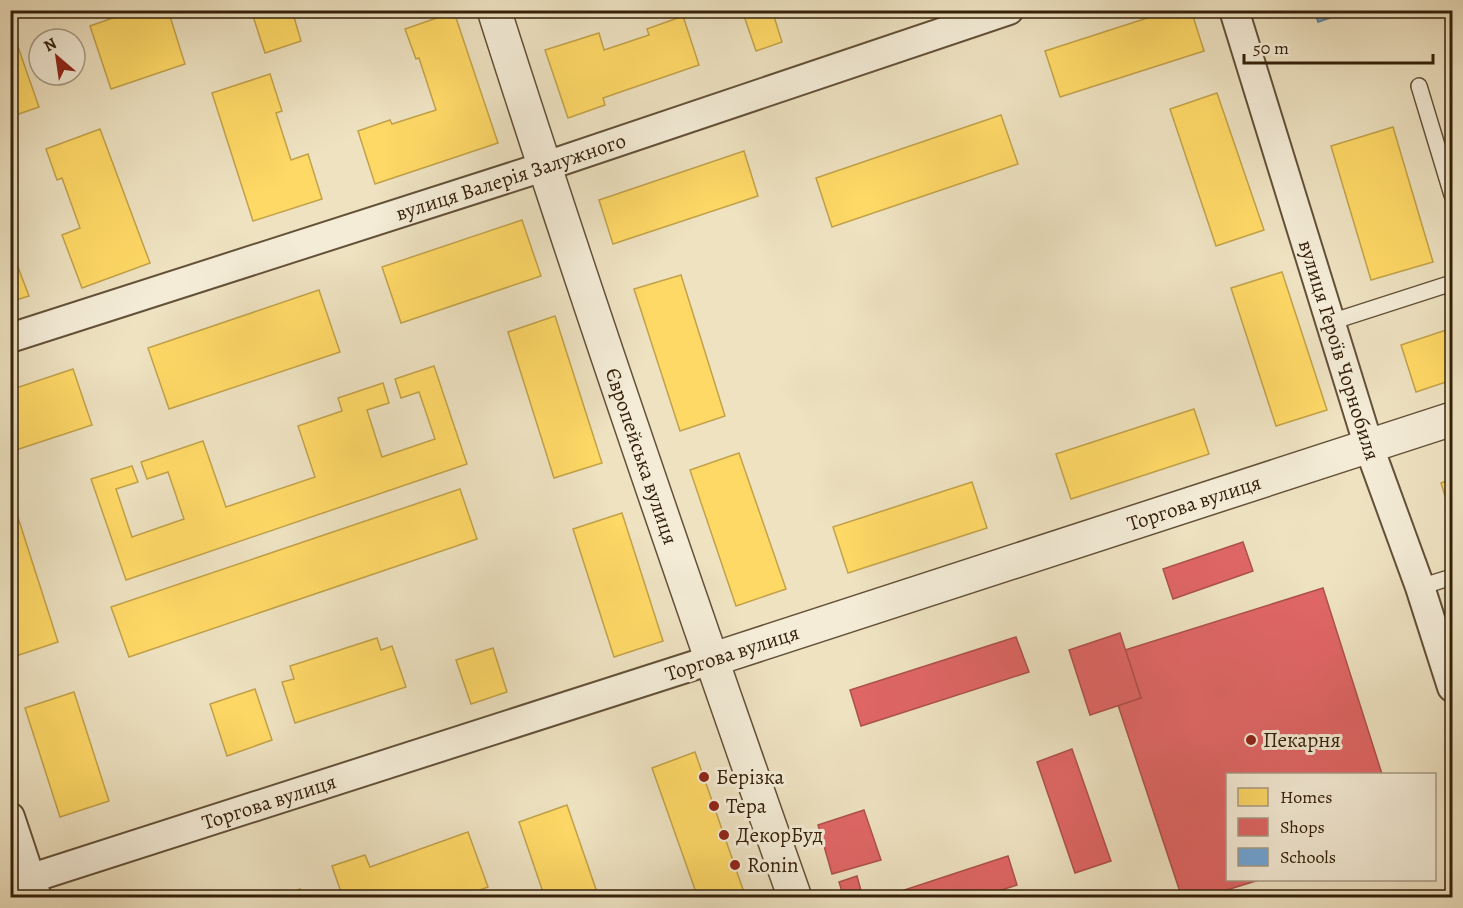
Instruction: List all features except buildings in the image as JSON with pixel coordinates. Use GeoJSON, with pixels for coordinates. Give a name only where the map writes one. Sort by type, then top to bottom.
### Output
{"type":"FeatureCollection","features":[{"type":"Feature","properties":{"kind":"street","name":"Європейська вулиця"},"geometry":{"type":"LineString","coordinates":[[494,10],[543,166],[711,660],[795,897]]}},
{"type":"Feature","properties":{"kind":"street","name":"вулиця Валерія Залужного"},"geometry":{"type":"LineString","coordinates":[[10,338],[543,166],[1009,10]]}},
{"type":"Feature","properties":{"kind":"street","name":"вулиця Героїв Чорнобиля"},"geometry":{"type":"LineString","coordinates":[[1234,10],[1369,447],[1420,587],[1452,687]]}},
{"type":"Feature","properties":{"kind":"street","name":"Торгова вулиця"},"geometry":{"type":"LineString","coordinates":[[26,887],[711,660],[1452,419]]}},
{"type":"Feature","properties":{"kind":"street"},"geometry":{"type":"LineString","coordinates":[[10,817],[26,887]]}},
{"type":"Feature","properties":{"kind":"lane"},"geometry":{"type":"LineString","coordinates":[[1419,86],[1452,195]]}},
{"type":"Feature","properties":{"kind":"lane"},"geometry":{"type":"LineString","coordinates":[[1331,322],[1452,284]]}},
{"type":"Feature","properties":{"kind":"lane"},"geometry":{"type":"LineString","coordinates":[[1420,587],[1452,577]]}},
{"type":"Feature","properties":{"kind":"place","name":"Пекарня"},"geometry":{"type":"Point","coordinates":[1251,740]}},
{"type":"Feature","properties":{"kind":"place","name":"Берізка"},"geometry":{"type":"Point","coordinates":[704,777]}},
{"type":"Feature","properties":{"kind":"place","name":"Тера"},"geometry":{"type":"Point","coordinates":[714,806]}},
{"type":"Feature","properties":{"kind":"place","name":"ДекорБуд"},"geometry":{"type":"Point","coordinates":[724,835]}},
{"type":"Feature","properties":{"kind":"place","name":"Ronin"},"geometry":{"type":"Point","coordinates":[735,865]}}]}
